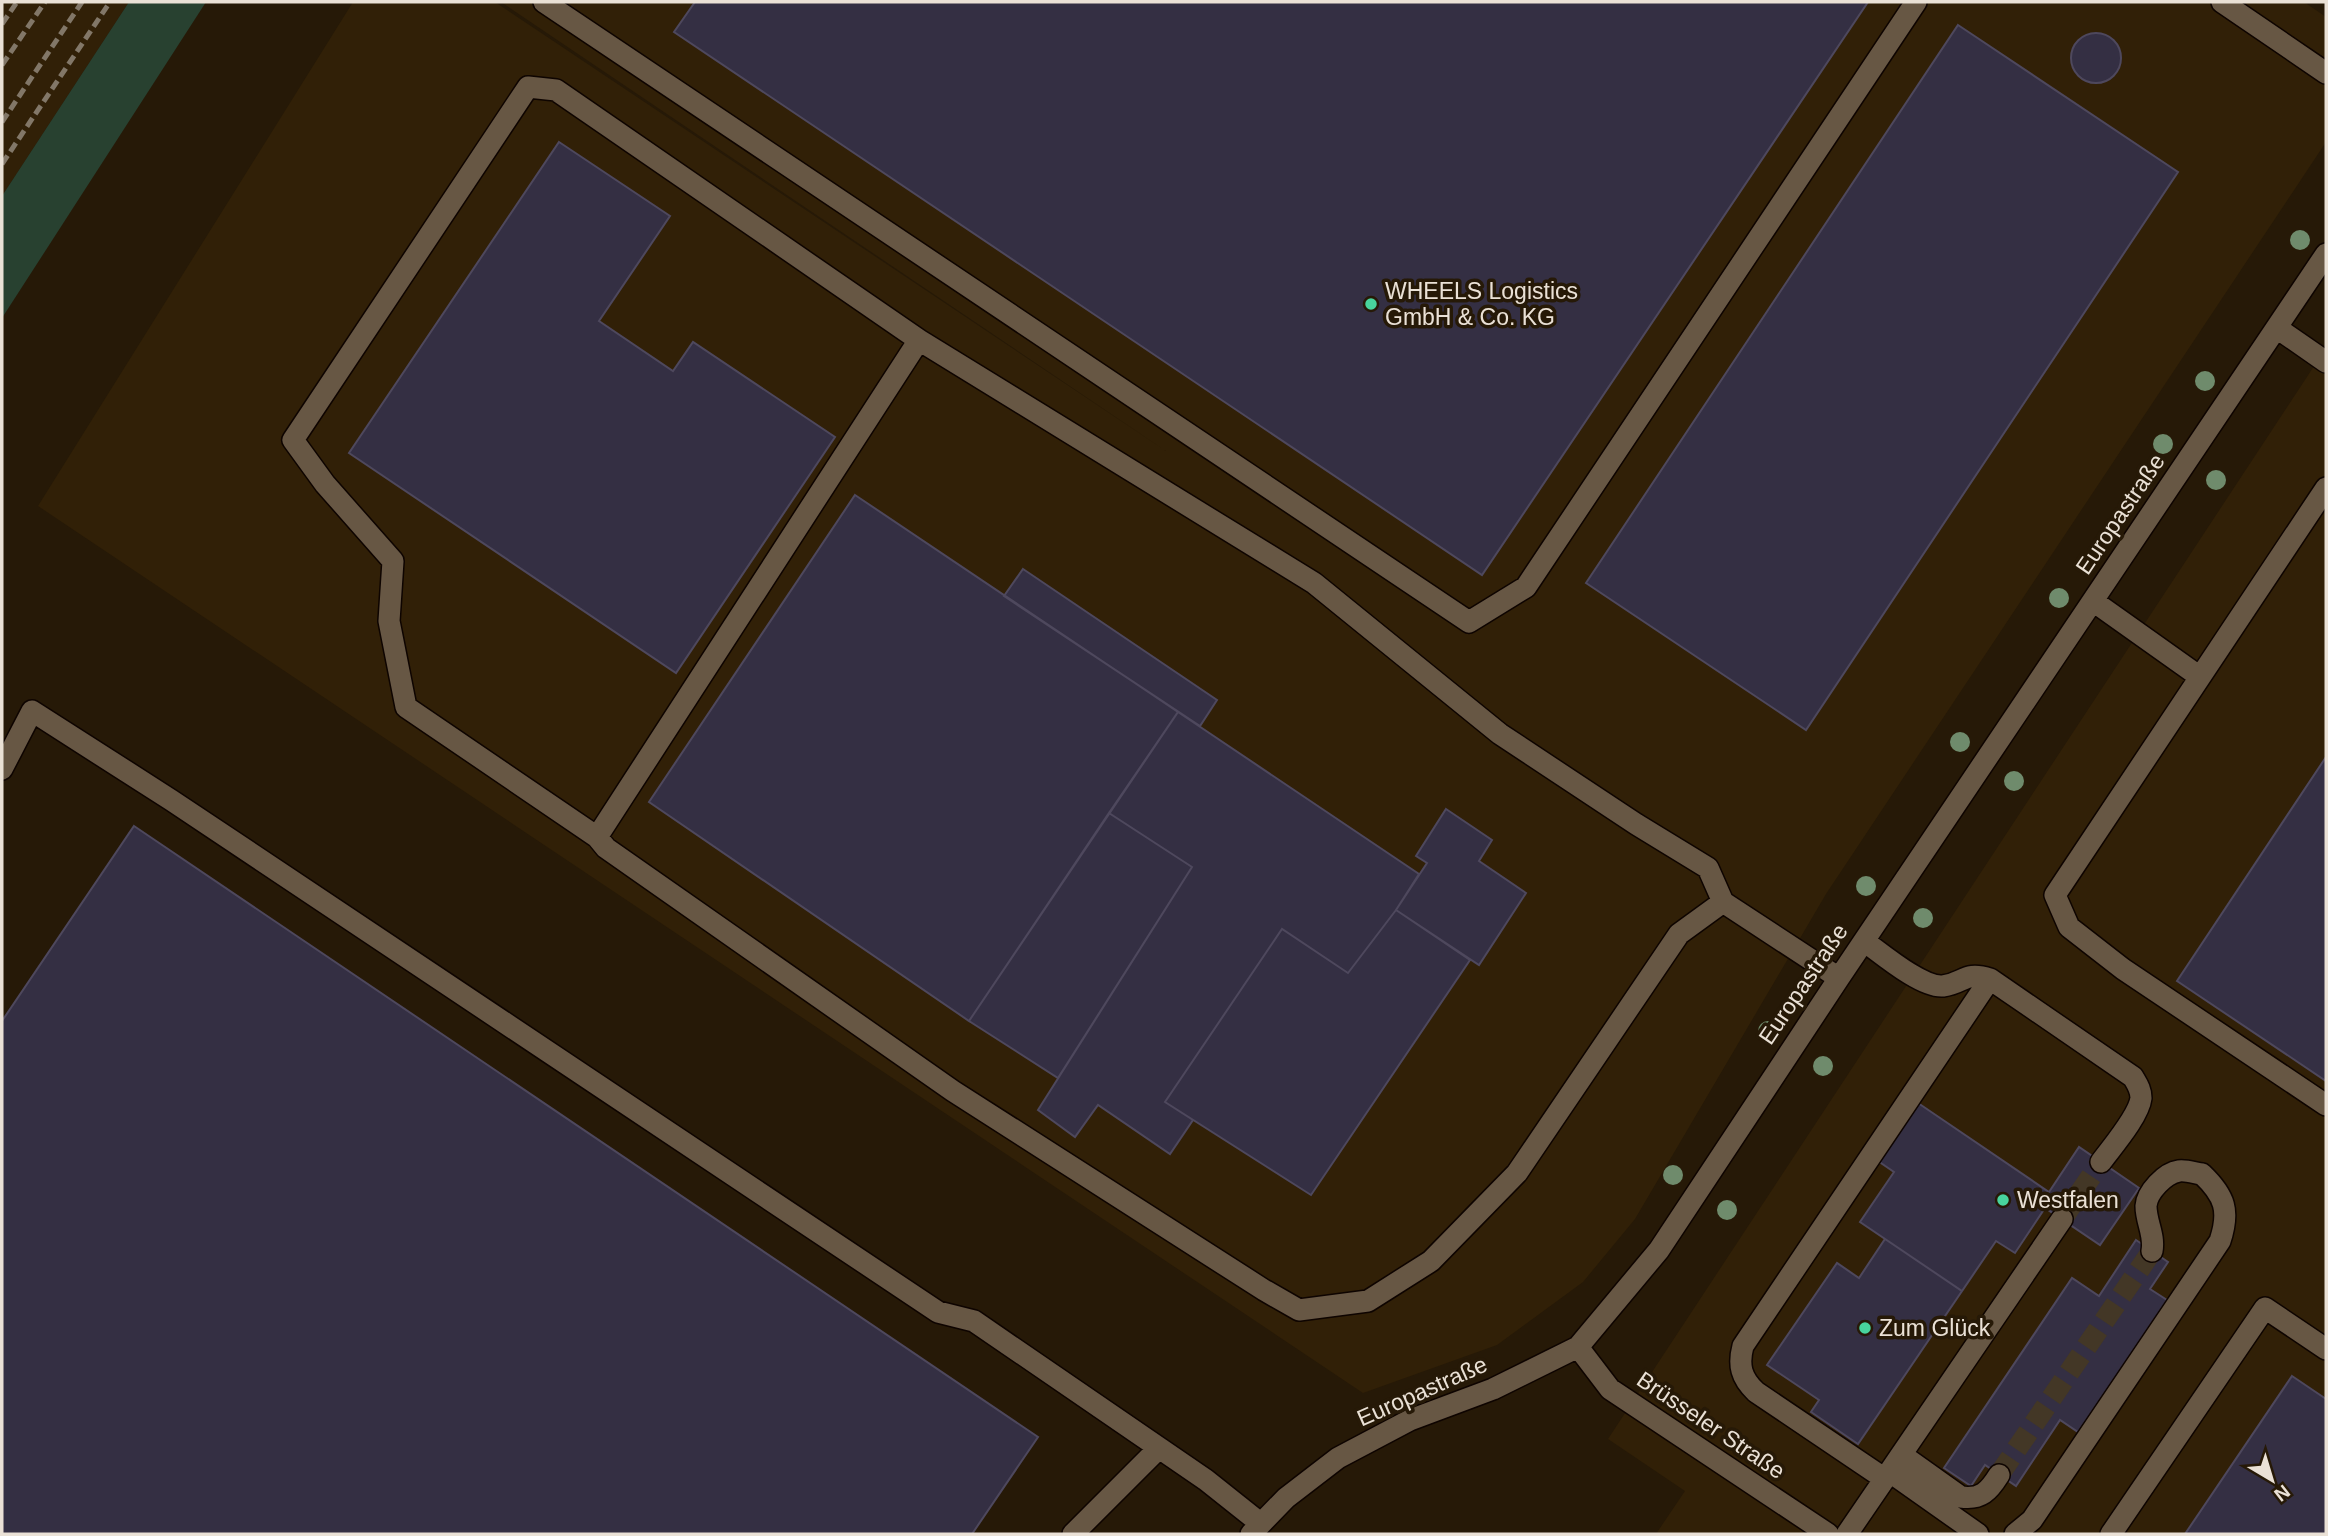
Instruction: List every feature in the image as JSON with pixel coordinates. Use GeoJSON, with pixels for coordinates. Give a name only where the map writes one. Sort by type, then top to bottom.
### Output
{"type":"FeatureCollection","features":[{"type":"Feature","properties":{"kind":"street"},"geometry":{"type":"LineString","coordinates":[[544,2],[1469,622],[1526,587],[1916,2]]}},
{"type":"Feature","properties":{"kind":"street"},"geometry":{"type":"LineString","coordinates":[[2222,2],[2326,73]]}},
{"type":"Feature","properties":{"kind":"street"},"geometry":{"type":"LineString","coordinates":[[1723,902],[1679,934],[1517,1173],[1431,1261],[1368,1301],[1299,1310],[953,1091],[606,848],[597,836],[406,707],[388,621],[393,561],[325,484],[293,440],[528,87],[556,90],[919,340],[1314,583],[1500,734],[1708,868],[1723,902],[1839,978]]}},
{"type":"Feature","properties":{"kind":"street","name":"Europastraße"},"geometry":{"type":"LineString","coordinates":[[1256,1529],[1286,1498],[1338,1458],[1410,1420],[1493,1389],[1578,1347],[1659,1250],[2326,254]]}},
{"type":"Feature","properties":{"kind":"street"},"geometry":{"type":"LineString","coordinates":[[2277,328],[2326,362]]}},
{"type":"Feature","properties":{"kind":"street"},"geometry":{"type":"LineString","coordinates":[[597,836],[919,340]]}},
{"type":"Feature","properties":{"kind":"street"},"geometry":{"type":"LineString","coordinates":[[2326,488],[2055,895],[2069,927],[2123,969],[2326,1105]]}},
{"type":"Feature","properties":{"kind":"street"},"geometry":{"type":"LineString","coordinates":[[2092,601],[2200,677]]}},
{"type":"Feature","properties":{"kind":"street"},"geometry":{"type":"LineString","coordinates":[[2,769],[32,711],[183,807],[938,1312],[974,1321],[1222,1491],[1256,1529]]}},
{"type":"Feature","properties":{"kind":"street"},"geometry":{"type":"LineString","coordinates":[[1864,941],[1930,985],[1954,983],[1968,976],[1990,979],[2133,1077],[2140,1087],[2141,1100],[2101,1162]]}},
{"type":"Feature","properties":{"kind":"street"},"geometry":{"type":"LineString","coordinates":[[1990,979],[1743,1346],[1739,1359],[1745,1382],[1756,1392],[1892,1469],[1972,1499],[1983,1495],[1999,1475]]}},
{"type":"Feature","properties":{"kind":"street"},"geometry":{"type":"LineString","coordinates":[[2015,1534],[2032,1520],[2220,1241],[2225,1225],[2225,1208],[2220,1196],[2202,1174],[2178,1171],[2164,1178],[2151,1193],[2146,1207],[2154,1241],[2152,1251]]}},
{"type":"Feature","properties":{"kind":"street"},"geometry":{"type":"LineString","coordinates":[[1847,1534],[2062,1219]]}},
{"type":"Feature","properties":{"kind":"street"},"geometry":{"type":"LineString","coordinates":[[2111,1534],[2265,1308],[2326,1349]]}},
{"type":"Feature","properties":{"kind":"street","name":"Brüsseler Straße"},"geometry":{"type":"LineString","coordinates":[[1578,1347],[1610,1389],[1828,1534]]}},
{"type":"Feature","properties":{"kind":"street"},"geometry":{"type":"LineString","coordinates":[[1073,1534],[1159,1448]]}},
{"type":"Feature","properties":{"kind":"street"},"geometry":{"type":"LineString","coordinates":[[1892,1469],[1978,1534]]}},
{"type":"Feature","properties":{"kind":"shaded area"},"geometry":{"type":"Polygon","coordinates":[[[2,2],[129,2],[2,196],[2,2]]]}},
{"type":"Feature","properties":{"kind":"shaded area"},"geometry":{"type":"Polygon","coordinates":[[[353,2],[495,2],[1166,451],[501,2],[2304,2],[2326,17],[2326,142],[1826,894],[1635,1219],[1583,1282],[1497,1345],[1363,1393],[38,506],[353,2]]]}},
{"type":"Feature","properties":{"kind":"shaded area"},"geometry":{"type":"Polygon","coordinates":[[[2326,348],[2326,1534],[1656,1534],[1685,1491],[1608,1439],[2326,348]]]}},
{"type":"Feature","properties":{"kind":"green space"},"geometry":{"type":"Polygon","coordinates":[[[129,2],[206,2],[2,318],[2,196],[129,2]]]}},
{"type":"Feature","properties":{"kind":"building","name":"WHEELS Logistics GmbH & Co. KG"},"geometry":{"type":"Polygon","coordinates":[[[695,2],[1868,2],[1482,575],[674,32],[695,2]]]}},
{"type":"Feature","properties":{"kind":"building"},"geometry":{"type":"Polygon","coordinates":[[[1958,25],[2178,172],[1806,730],[1586,583],[1958,25]]]}},
{"type":"Feature","properties":{"kind":"building"},"geometry":{"type":"Polygon","coordinates":[[[2096,33],[2114,40],[2121,58],[2114,76],[2096,83],[2078,76],[2071,58],[2078,40],[2096,33]]]}},
{"type":"Feature","properties":{"kind":"building"},"geometry":{"type":"Polygon","coordinates":[[[559,142],[670,216],[599,321],[673,371],[693,342],[835,437],[676,673],[349,453],[559,142]]]}},
{"type":"Feature","properties":{"kind":"building"},"geometry":{"type":"Polygon","coordinates":[[[855,495],[1178,712],[969,1021],[649,802],[855,495]]]}},
{"type":"Feature","properties":{"kind":"building"},"geometry":{"type":"Polygon","coordinates":[[[1023,569],[1217,700],[1200,726],[1004,596],[1023,569]]]}},
{"type":"Feature","properties":{"kind":"building"},"geometry":{"type":"Polygon","coordinates":[[[1178,712],[1419,874],[1396,910],[1348,973],[1282,929],[1165,1102],[1193,1120],[1170,1154],[1098,1105],[1075,1137],[1038,1110],[1192,867],[1109,813],[1178,712]]]}},
{"type":"Feature","properties":{"kind":"building"},"geometry":{"type":"Polygon","coordinates":[[[2326,757],[2326,1081],[2177,981],[2326,757]]]}},
{"type":"Feature","properties":{"kind":"building"},"geometry":{"type":"Polygon","coordinates":[[[1446,809],[1492,840],[1479,861],[1526,893],[1479,965],[1396,910],[1427,863],[1416,856],[1446,809]]]}},
{"type":"Feature","properties":{"kind":"building"},"geometry":{"type":"Polygon","coordinates":[[[1109,813],[1192,867],[1058,1078],[969,1021],[1109,813]]]}},
{"type":"Feature","properties":{"kind":"building"},"geometry":{"type":"Polygon","coordinates":[[[134,826],[1038,1437],[972,1534],[2,1534],[2,1021],[134,826]]]}},
{"type":"Feature","properties":{"kind":"building"},"geometry":{"type":"Polygon","coordinates":[[[1396,910],[1470,960],[1311,1195],[1165,1102],[1282,929],[1348,973],[1396,910]]]}},
{"type":"Feature","properties":{"kind":"building","name":"Westfalen"},"geometry":{"type":"Polygon","coordinates":[[[1918,1103],[2049,1192],[2079,1147],[2139,1188],[2100,1245],[2045,1208],[2015,1253],[1996,1241],[1962,1291],[1860,1222],[1894,1172],[1878,1161],[1918,1103]]]}},
{"type":"Feature","properties":{"kind":"building","name":"Zum Glück"},"geometry":{"type":"Polygon","coordinates":[[[1885,1239],[1962,1291],[1858,1444],[1811,1412],[1819,1400],[1767,1365],[1837,1263],[1859,1278],[1885,1239]]]}},
{"type":"Feature","properties":{"kind":"building"},"geometry":{"type":"Polygon","coordinates":[[[2136,1240],[2168,1262],[2150,1289],[2167,1300],[2078,1432],[2060,1420],[2016,1486],[1985,1465],[1971,1486],[1944,1468],[2072,1278],[2099,1296],[2136,1240]]]}},
{"type":"Feature","properties":{"kind":"building"},"geometry":{"type":"Polygon","coordinates":[[[2292,1376],[2326,1399],[2326,1534],[2185,1534],[2292,1376]]]}},
{"type":"Feature","properties":{"kind":"tunnel"},"geometry":{"type":"LineString","coordinates":[[2062,1219],[2101,1162]]}},
{"type":"Feature","properties":{"kind":"tunnel"},"geometry":{"type":"LineString","coordinates":[[1999,1475],[2152,1251]]}},
{"type":"Feature","properties":{"kind":"railway"},"geometry":{"type":"LineString","coordinates":[[2,24],[17,2]]}},
{"type":"Feature","properties":{"kind":"railway"},"geometry":{"type":"LineString","coordinates":[[2,65],[45,2]]}},
{"type":"Feature","properties":{"kind":"railway"},"geometry":{"type":"LineString","coordinates":[[2,122],[82,2]]}},
{"type":"Feature","properties":{"kind":"railway"},"geometry":{"type":"LineString","coordinates":[[2,164],[110,2]]}},
{"type":"Feature","properties":{"kind":"place","name":"WHEELS Logistics GmbH & Co. KG"},"geometry":{"type":"Point","coordinates":[1371,304]}},
{"type":"Feature","properties":{"kind":"place","name":"Westfalen"},"geometry":{"type":"Point","coordinates":[2003,1200]}},
{"type":"Feature","properties":{"kind":"place","name":"Zum Glück"},"geometry":{"type":"Point","coordinates":[1865,1328]}}]}
